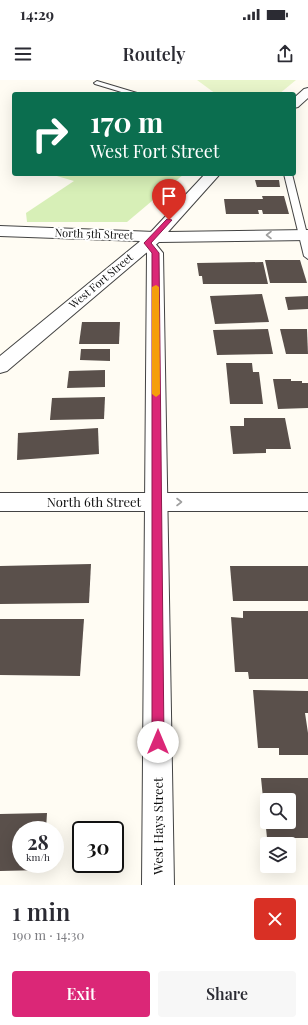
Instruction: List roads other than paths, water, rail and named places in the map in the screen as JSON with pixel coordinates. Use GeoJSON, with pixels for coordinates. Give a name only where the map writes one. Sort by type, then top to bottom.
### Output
{"type":"FeatureCollection","features":[{"type":"Feature","properties":{"kind":"street"},"geometry":{"type":"LineString","coordinates":[[296,102],[308,92]]}},
{"type":"Feature","properties":{"kind":"street","name":"West Fort Street"},"geometry":{"type":"LineString","coordinates":[[0,366],[151,240],[211,176]]}},
{"type":"Feature","properties":{"kind":"street","name":"North 5th Street"},"geometry":{"type":"LineString","coordinates":[[0,231],[151,240],[305,235]]}},
{"type":"Feature","properties":{"kind":"street","name":"West Hays Street"},"geometry":{"type":"LineString","coordinates":[[151,240],[155,253],[158,885]]}},
{"type":"Feature","properties":{"kind":"street","name":"North 6th Street"},"geometry":{"type":"LineString","coordinates":[[0,502],[308,502]]}},
{"type":"Feature","properties":{"kind":"lane"},"geometry":{"type":"LineString","coordinates":[[97,83],[128,92]]}},
{"type":"Feature","properties":{"kind":"lane"},"geometry":{"type":"LineString","coordinates":[[289,176],[305,235],[308,256]]}}]}
